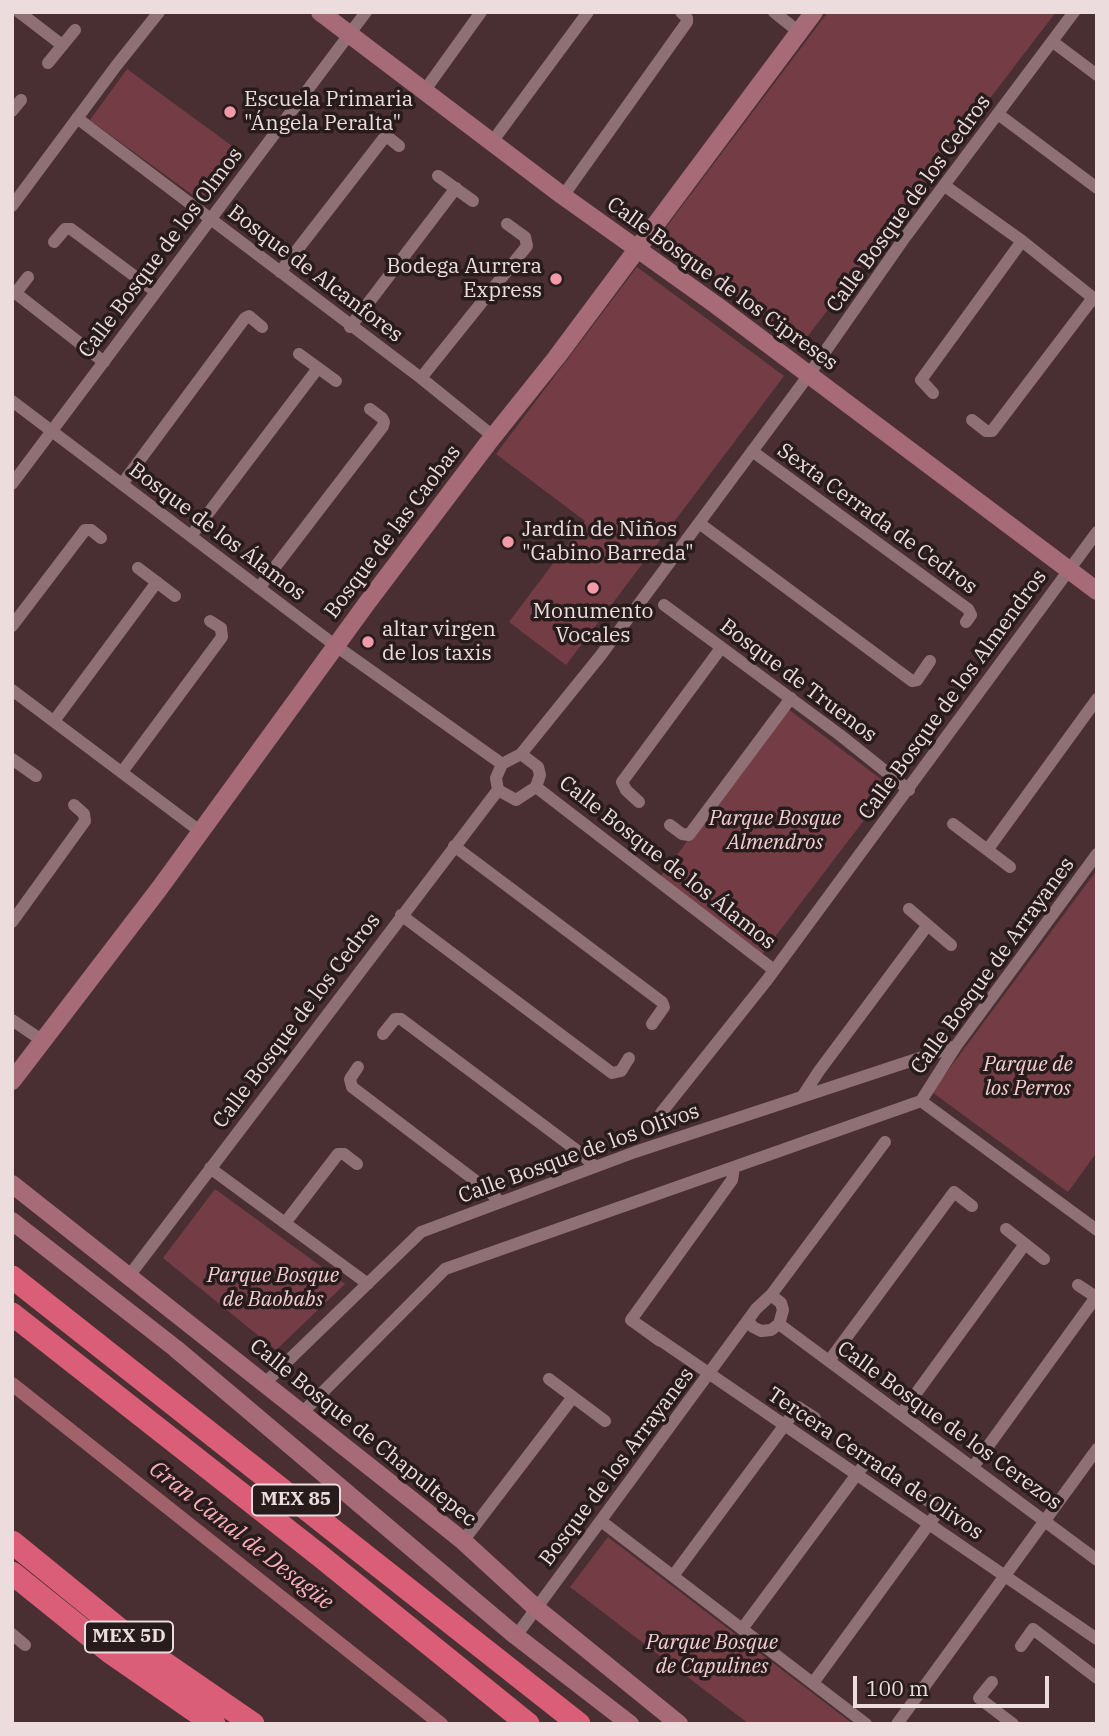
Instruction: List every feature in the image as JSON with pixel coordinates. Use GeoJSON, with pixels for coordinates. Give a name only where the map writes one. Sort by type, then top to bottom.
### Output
{"type":"FeatureCollection","features":[{"type":"Feature","properties":{"kind":"highway","name":"MEX 85"},"geometry":{"type":"LineString","coordinates":[[12,1277],[579,1724]]}},
{"type":"Feature","properties":{"kind":"highway","name":"MEX 85"},"geometry":{"type":"LineString","coordinates":[[12,1314],[320,1555],[528,1724]]}},
{"type":"Feature","properties":{"kind":"highway","name":"MEX 5D"},"geometry":{"type":"LineString","coordinates":[[12,1542],[141,1647],[253,1724]]}},
{"type":"Feature","properties":{"kind":"highway","name":"MEX 5D"},"geometry":{"type":"LineString","coordinates":[[12,1573],[110,1652],[214,1724]]}},
{"type":"Feature","properties":{"kind":"street"},"geometry":{"type":"LineString","coordinates":[[19,12],[62,46]]}},
{"type":"Feature","properties":{"kind":"street"},"geometry":{"type":"LineString","coordinates":[[12,206],[159,12]]}},
{"type":"Feature","properties":{"kind":"street","name":"Calle Bosque de los Cipreses"},"geometry":{"type":"LineString","coordinates":[[320,12],[563,196],[637,248],[1097,591]]}},
{"type":"Feature","properties":{"kind":"street","name":"Calle Bosque de los Olmos"},"geometry":{"type":"LineString","coordinates":[[12,484],[366,12]]}},
{"type":"Feature","properties":{"kind":"street"},"geometry":{"type":"LineString","coordinates":[[425,90],[481,12]]}},
{"type":"Feature","properties":{"kind":"street"},"geometry":{"type":"LineString","coordinates":[[492,142],[588,12]]}},
{"type":"Feature","properties":{"kind":"street"},"geometry":{"type":"LineString","coordinates":[[563,196],[687,22],[681,12]]}},
{"type":"Feature","properties":{"kind":"street"},"geometry":{"type":"LineString","coordinates":[[774,12],[799,32]]}},
{"type":"Feature","properties":{"kind":"street","name":"Bosque de las Caobas"},"geometry":{"type":"LineString","coordinates":[[12,1082],[201,832],[336,646],[556,358],[814,12]]}},
{"type":"Feature","properties":{"kind":"street","name":"Calle Bosque de los Cedros"},"geometry":{"type":"LineString","coordinates":[[521,754],[601,655],[808,376],[903,240],[1074,12]]}},
{"type":"Feature","properties":{"kind":"street"},"geometry":{"type":"LineString","coordinates":[[48,63],[75,30]]}},
{"type":"Feature","properties":{"kind":"street"},"geometry":{"type":"LineString","coordinates":[[1053,42],[1097,75]]}},
{"type":"Feature","properties":{"kind":"street"},"geometry":{"type":"LineString","coordinates":[[12,111],[21,100]]}},
{"type":"Feature","properties":{"kind":"street"},"geometry":{"type":"LineString","coordinates":[[998,114],[1097,188]]}},
{"type":"Feature","properties":{"kind":"street","name":"Bosque de Alcanfores"},"geometry":{"type":"LineString","coordinates":[[77,118],[350,327],[421,378],[494,437]]}},
{"type":"Feature","properties":{"kind":"street"},"geometry":{"type":"LineString","coordinates":[[280,272],[384,138],[389,138],[399,146]]}},
{"type":"Feature","properties":{"kind":"street"},"geometry":{"type":"LineString","coordinates":[[438,176],[473,201]]}},
{"type":"Feature","properties":{"kind":"street"},"geometry":{"type":"LineString","coordinates":[[945,186],[1022,241],[1095,299],[992,430],[986,431],[972,420]]}},
{"type":"Feature","properties":{"kind":"street"},"geometry":{"type":"LineString","coordinates":[[350,327],[456,188]]}},
{"type":"Feature","properties":{"kind":"street"},"geometry":{"type":"LineString","coordinates":[[421,378],[527,246],[525,237],[507,224]]}},
{"type":"Feature","properties":{"kind":"street"},"geometry":{"type":"LineString","coordinates":[[54,242],[65,229],[71,229],[156,292]]}},
{"type":"Feature","properties":{"kind":"street"},"geometry":{"type":"LineString","coordinates":[[933,393],[920,380],[1022,241]]}},
{"type":"Feature","properties":{"kind":"street"},"geometry":{"type":"LineString","coordinates":[[28,277],[18,290],[18,295],[104,362]]}},
{"type":"Feature","properties":{"kind":"street"},"geometry":{"type":"LineString","coordinates":[[122,484],[245,317],[249,316],[262,327]]}},
{"type":"Feature","properties":{"kind":"street"},"geometry":{"type":"LineString","coordinates":[[299,354],[336,380]]}},
{"type":"Feature","properties":{"kind":"street"},"geometry":{"type":"LineString","coordinates":[[191,536],[318,368]]}},
{"type":"Feature","properties":{"kind":"street","name":"Bosque de los Álamos"},"geometry":{"type":"LineString","coordinates":[[12,401],[191,536],[262,584],[336,646],[502,764]]}},
{"type":"Feature","properties":{"kind":"street"},"geometry":{"type":"LineString","coordinates":[[262,584],[383,426],[382,418],[370,409]]}},
{"type":"Feature","properties":{"kind":"street","name":"Sexta Cerrada de Cedros"},"geometry":{"type":"LineString","coordinates":[[752,451],[968,609],[971,615],[966,622]]}},
{"type":"Feature","properties":{"kind":"street"},"geometry":{"type":"LineString","coordinates":[[699,523],[912,681],[917,680],[930,661]]}},
{"type":"Feature","properties":{"kind":"street"},"geometry":{"type":"LineString","coordinates":[[12,626],[85,530],[91,530],[102,538]]}},
{"type":"Feature","properties":{"kind":"street","name":"Calle Bosque de los Almendros"},"geometry":{"type":"LineString","coordinates":[[661,1113],[774,970],[1097,532]]}},
{"type":"Feature","properties":{"kind":"street"},"geometry":{"type":"LineString","coordinates":[[138,568],[175,596]]}},
{"type":"Feature","properties":{"kind":"street"},"geometry":{"type":"LineString","coordinates":[[54,721],[157,582]]}},
{"type":"Feature","properties":{"kind":"street","name":"Bosque de Truenos"},"geometry":{"type":"LineString","coordinates":[[664,605],[791,698],[909,790]]}},
{"type":"Feature","properties":{"kind":"street"},"geometry":{"type":"LineString","coordinates":[[122,772],[222,638],[221,628],[210,621]]}},
{"type":"Feature","properties":{"kind":"street"},"geometry":{"type":"LineString","coordinates":[[639,802],[626,790],[622,782],[721,648]]}},
{"type":"Feature","properties":{"kind":"street"},"geometry":{"type":"LineString","coordinates":[[12,690],[201,832]]}},
{"type":"Feature","properties":{"kind":"street"},"geometry":{"type":"LineString","coordinates":[[670,825],[688,835],[791,698]]}},
{"type":"Feature","properties":{"kind":"street"},"geometry":{"type":"LineString","coordinates":[[988,849],[1097,699]]}},
{"type":"Feature","properties":{"kind":"street"},"geometry":{"type":"LineString","coordinates":[[521,754],[538,767],[540,775],[536,786],[516,800],[498,790],[496,778],[502,764],[521,754]]}},
{"type":"Feature","properties":{"kind":"street"},"geometry":{"type":"LineString","coordinates":[[15,766],[36,776]]}},
{"type":"Feature","properties":{"kind":"street","name":"Calle Bosque de los Álamos"},"geometry":{"type":"LineString","coordinates":[[536,786],[774,970]]}},
{"type":"Feature","properties":{"kind":"street","name":"Calle Bosque de los Cedros"},"geometry":{"type":"LineString","coordinates":[[129,1276],[498,790]]}},
{"type":"Feature","properties":{"kind":"street"},"geometry":{"type":"LineString","coordinates":[[12,922],[85,821],[84,814],[74,805]]}},
{"type":"Feature","properties":{"kind":"street"},"geometry":{"type":"LineString","coordinates":[[953,824],[1010,867]]}},
{"type":"Feature","properties":{"kind":"street"},"geometry":{"type":"LineString","coordinates":[[454,846],[662,1002],[664,1007],[652,1024]]}},
{"type":"Feature","properties":{"kind":"street","name":"Calle Bosque de Arrayanes"},"geometry":{"type":"LineString","coordinates":[[921,1101],[956,1046],[1097,854]]}},
{"type":"Feature","properties":{"kind":"street"},"geometry":{"type":"LineString","coordinates":[[909,909],[951,945]]}},
{"type":"Feature","properties":{"kind":"street"},"geometry":{"type":"LineString","coordinates":[[401,915],[612,1073],[621,1071],[629,1058]]}},
{"type":"Feature","properties":{"kind":"street"},"geometry":{"type":"LineString","coordinates":[[803,1097],[819,1070],[927,926]]}},
{"type":"Feature","properties":{"kind":"street"},"geometry":{"type":"LineString","coordinates":[[383,1034],[395,1019],[401,1020],[583,1155],[595,1167]]}},
{"type":"Feature","properties":{"kind":"street"},"geometry":{"type":"LineString","coordinates":[[12,1020],[43,1041]]}},
{"type":"Feature","properties":{"kind":"street","name":"Calle Bosque de los Olivos"},"geometry":{"type":"LineString","coordinates":[[265,1383],[421,1232],[595,1167],[956,1046]]}},
{"type":"Feature","properties":{"kind":"street"},"geometry":{"type":"LineString","coordinates":[[358,1067],[350,1079],[352,1087],[500,1202]]}},
{"type":"Feature","properties":{"kind":"street"},"geometry":{"type":"LineString","coordinates":[[302,1413],[445,1269],[921,1101],[1097,1230]]}},
{"type":"Feature","properties":{"kind":"street"},"geometry":{"type":"LineString","coordinates":[[771,1295],[780,1303],[782,1318],[771,1330],[761,1331],[749,1322],[885,1142]]}},
{"type":"Feature","properties":{"kind":"street"},"geometry":{"type":"LineString","coordinates":[[285,1223],[338,1154],[344,1153],[357,1164]]}},
{"type":"Feature","properties":{"kind":"street"},"geometry":{"type":"LineString","coordinates":[[660,1341],[631,1320],[732,1180],[734,1167]]}},
{"type":"Feature","properties":{"kind":"street"},"geometry":{"type":"LineString","coordinates":[[210,1168],[368,1284]]}},
{"type":"Feature","properties":{"kind":"street","name":"Calle Bosque de Chapultepec"},"geometry":{"type":"LineString","coordinates":[[12,1184],[463,1542],[536,1608],[679,1724]]}},
{"type":"Feature","properties":{"kind":"street"},"geometry":{"type":"LineString","coordinates":[[829,1361],[954,1192],[972,1206]]}},
{"type":"Feature","properties":{"kind":"street"},"geometry":{"type":"LineString","coordinates":[[12,1221],[175,1348],[516,1636],[629,1724]]}},
{"type":"Feature","properties":{"kind":"street"},"geometry":{"type":"LineString","coordinates":[[1006,1229],[1044,1259]]}},
{"type":"Feature","properties":{"kind":"street"},"geometry":{"type":"LineString","coordinates":[[901,1414],[1025,1244]]}},
{"type":"Feature","properties":{"kind":"street"},"geometry":{"type":"LineString","coordinates":[[973,1467],[1096,1297],[1078,1285]]}},
{"type":"Feature","properties":{"kind":"street","name":"Tercera Cerrada de Olivos"},"geometry":{"type":"LineString","coordinates":[[631,1320],[1097,1639]]}},
{"type":"Feature","properties":{"kind":"street","name":"Bosque de los Arrayanes"},"geometry":{"type":"LineString","coordinates":[[516,1636],[749,1322]]}},
{"type":"Feature","properties":{"kind":"street","name":"Calle Bosque de los Cerezos"},"geometry":{"type":"LineString","coordinates":[[779,1324],[1097,1560]]}},
{"type":"Feature","properties":{"kind":"street"},"geometry":{"type":"LineString","coordinates":[[549,1379],[605,1421]]}},
{"type":"Feature","properties":{"kind":"street"},"geometry":{"type":"LineString","coordinates":[[463,1542],[573,1397]]}},
{"type":"Feature","properties":{"kind":"street"},"geometry":{"type":"LineString","coordinates":[[673,1576],[798,1407],[815,1418]]}},
{"type":"Feature","properties":{"kind":"street"},"geometry":{"type":"LineString","coordinates":[[851,1445],[888,1472]]}},
{"type":"Feature","properties":{"kind":"street"},"geometry":{"type":"LineString","coordinates":[[897,1724],[1097,1448]]}},
{"type":"Feature","properties":{"kind":"street"},"geometry":{"type":"LineString","coordinates":[[742,1629],[869,1458]]}},
{"type":"Feature","properties":{"kind":"street"},"geometry":{"type":"LineString","coordinates":[[813,1683],[940,1509],[923,1497]]}},
{"type":"Feature","properties":{"kind":"street"},"geometry":{"type":"LineString","coordinates":[[601,1521],[866,1724]]}},
{"type":"Feature","properties":{"kind":"street"},"geometry":{"type":"LineString","coordinates":[[1021,1646],[1033,1629],[1097,1678]]}},
{"type":"Feature","properties":{"kind":"street"},"geometry":{"type":"LineString","coordinates":[[12,1634],[25,1645]]}},
{"type":"Feature","properties":{"kind":"street"},"geometry":{"type":"LineString","coordinates":[[992,1682],[979,1698],[1013,1724]]}},
{"type":"Feature","properties":{"kind":"green space"},"geometry":{"type":"Polygon","coordinates":[[[828,12],[1056,12],[801,345],[658,238],[828,12]]]}},
{"type":"Feature","properties":{"kind":"green space"},"geometry":{"type":"Polygon","coordinates":[[[127,69],[243,154],[205,204],[90,120],[127,69]]]}},
{"type":"Feature","properties":{"kind":"green space"},"geometry":{"type":"Polygon","coordinates":[[[637,267],[784,376],[566,665],[509,622],[585,521],[496,454],[637,267]]]}},
{"type":"Feature","properties":{"kind":"green space","name":"Parque Bosque Almendros"},"geometry":{"type":"Polygon","coordinates":[[[788,709],[890,786],[762,954],[660,877],[788,709]]]}},
{"type":"Feature","properties":{"kind":"green space","name":"Parque de los Perros"},"geometry":{"type":"Polygon","coordinates":[[[1097,870],[1097,1152],[1068,1192],[932,1092],[1097,870]]]}},
{"type":"Feature","properties":{"kind":"green space","name":"Parque Bosque de Baobabs"},"geometry":{"type":"Polygon","coordinates":[[[215,1189],[345,1284],[276,1350],[163,1258],[215,1189]]]}},
{"type":"Feature","properties":{"kind":"green space","name":"Parque Bosque de Capulines"},"geometry":{"type":"Polygon","coordinates":[[[608,1537],[853,1724],[749,1724],[570,1587],[608,1537]]]}},
{"type":"Feature","properties":{"kind":"waterway","name":"Gran Canal de Desagüe"},"geometry":{"type":"LineString","coordinates":[[12,1384],[441,1724]]}},
{"type":"Feature","properties":{"kind":"place","name":"Escuela Primaria \"Ángela Peralta\""},"geometry":{"type":"Point","coordinates":[230,112]}},
{"type":"Feature","properties":{"kind":"place","name":"Bodega Aurrera Express"},"geometry":{"type":"Point","coordinates":[556,279]}},
{"type":"Feature","properties":{"kind":"place","name":"Jardín de Niños \"Gabino Barreda\""},"geometry":{"type":"Point","coordinates":[508,542]}},
{"type":"Feature","properties":{"kind":"place","name":"Monumento Vocales"},"geometry":{"type":"Point","coordinates":[593,588]}},
{"type":"Feature","properties":{"kind":"place","name":"altar virgen de los taxis"},"geometry":{"type":"Point","coordinates":[368,642]}}]}
